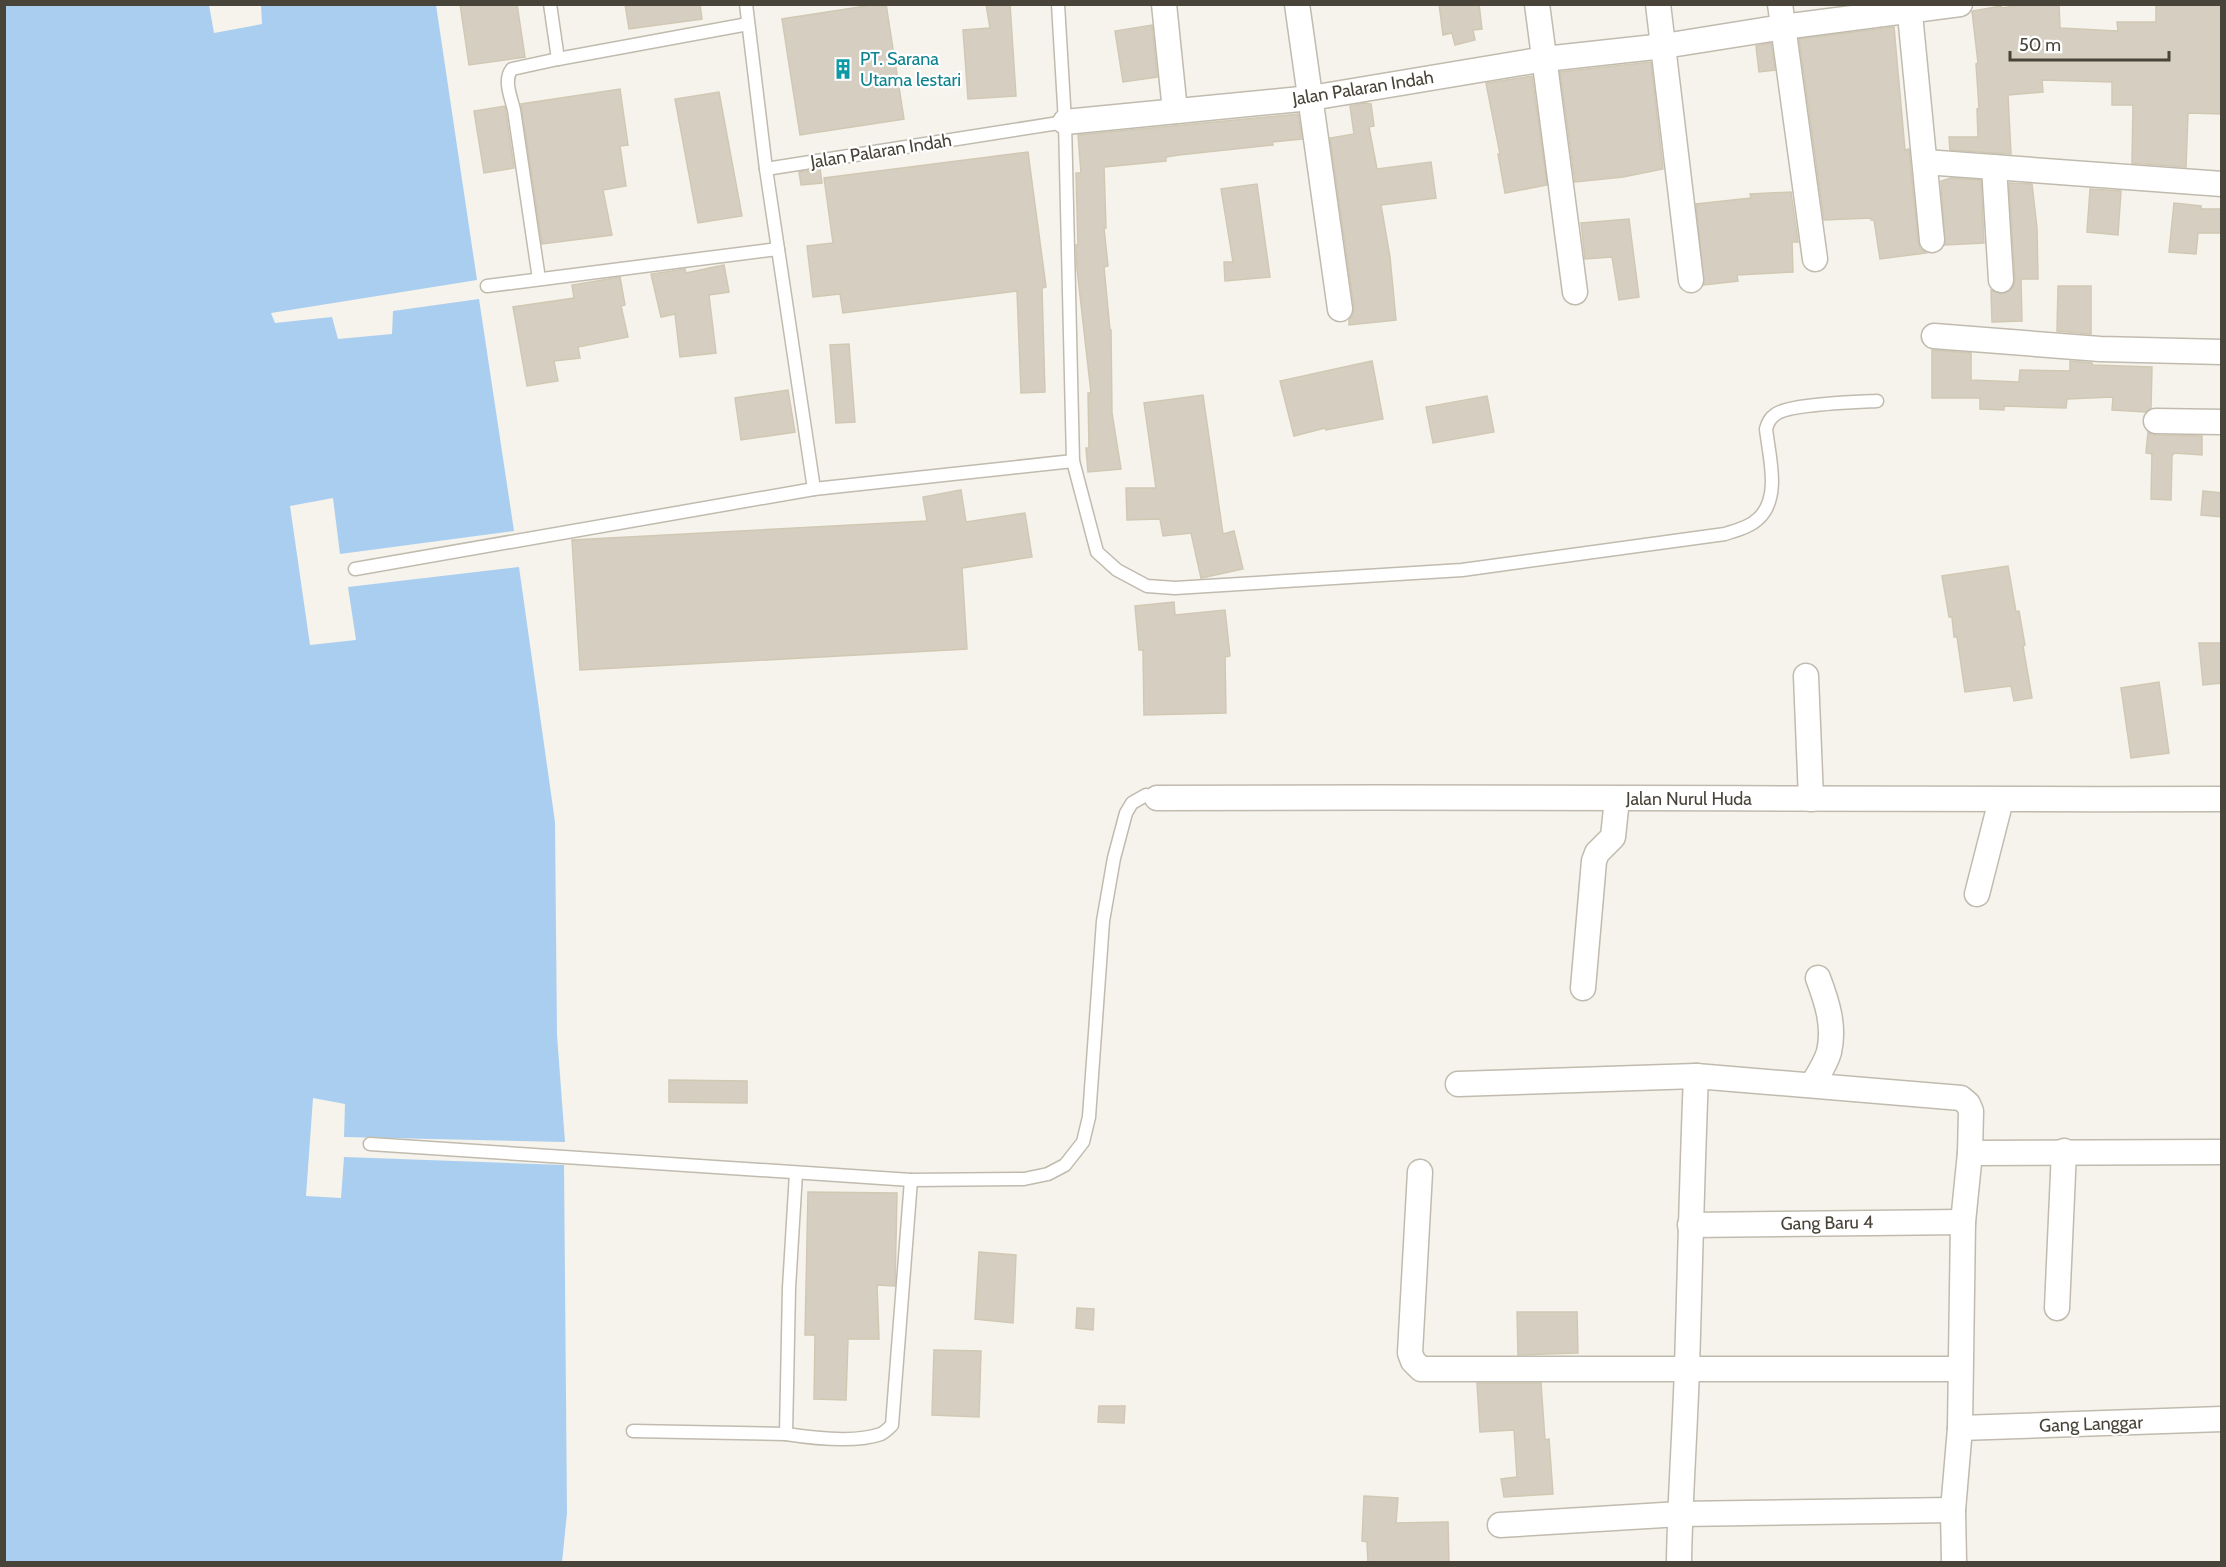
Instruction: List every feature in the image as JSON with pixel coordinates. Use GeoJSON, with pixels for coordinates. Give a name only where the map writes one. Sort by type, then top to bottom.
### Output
{"type":"FeatureCollection","features":[{"type":"Feature","properties":{"kind":"street"},"geometry":{"type":"LineString","coordinates":[[1164,4],[1175,111]]}},
{"type":"Feature","properties":{"kind":"street"},"geometry":{"type":"LineString","coordinates":[[1297,4],[1340,309]]}},
{"type":"Feature","properties":{"kind":"street"},"geometry":{"type":"LineString","coordinates":[[1537,4],[1575,292]]}},
{"type":"Feature","properties":{"kind":"street"},"geometry":{"type":"LineString","coordinates":[[1658,4],[1691,280]]}},
{"type":"Feature","properties":{"kind":"street","name":"Jalan Palaran Indah"},"geometry":{"type":"LineString","coordinates":[[1065,122],[1311,98],[1545,59],[1664,46],[1782,16],[1960,4]]}},
{"type":"Feature","properties":{"kind":"street"},"geometry":{"type":"LineString","coordinates":[[1910,7],[1932,240]]}},
{"type":"Feature","properties":{"kind":"street"},"geometry":{"type":"LineString","coordinates":[[1782,16],[1815,259]]}},
{"type":"Feature","properties":{"kind":"street"},"geometry":{"type":"LineString","coordinates":[[1925,162],[2222,184]]}},
{"type":"Feature","properties":{"kind":"street"},"geometry":{"type":"LineString","coordinates":[[1994,167],[2001,280]]}},
{"type":"Feature","properties":{"kind":"street"},"geometry":{"type":"LineString","coordinates":[[1934,336],[2100,349],[2222,352]]}},
{"type":"Feature","properties":{"kind":"street"},"geometry":{"type":"LineString","coordinates":[[2156,421],[2222,422]]}},
{"type":"Feature","properties":{"kind":"street"},"geometry":{"type":"LineString","coordinates":[[1806,676],[1811,799]]}},
{"type":"Feature","properties":{"kind":"street","name":"Jalan Nurul Huda"},"geometry":{"type":"LineString","coordinates":[[1157,798],[2222,800]]}},
{"type":"Feature","properties":{"kind":"street"},"geometry":{"type":"LineString","coordinates":[[1583,988],[1594,861],[1597,853],[1613,837],[1617,799]]}},
{"type":"Feature","properties":{"kind":"street"},"geometry":{"type":"LineString","coordinates":[[1977,894],[2001,800]]}},
{"type":"Feature","properties":{"kind":"street"},"geometry":{"type":"LineString","coordinates":[[1812,1085],[1829,1053],[1830,1013],[1818,978]]}},
{"type":"Feature","properties":{"kind":"street"},"geometry":{"type":"LineString","coordinates":[[1679,1563],[1688,1368],[1690,1225],[1696,1076]]}},
{"type":"Feature","properties":{"kind":"street"},"geometry":{"type":"LineString","coordinates":[[1458,1084],[1696,1076],[1961,1098],[1968,1104],[1971,1111],[1970,1153],[1963,1222],[1960,1428],[1953,1510],[1954,1563]]}},
{"type":"Feature","properties":{"kind":"street"},"geometry":{"type":"LineString","coordinates":[[2057,1308],[2064,1151]]}},
{"type":"Feature","properties":{"kind":"street"},"geometry":{"type":"LineString","coordinates":[[1970,1153],[2222,1152]]}},
{"type":"Feature","properties":{"kind":"street"},"geometry":{"type":"LineString","coordinates":[[1420,1172],[1410,1353],[1413,1361],[1421,1369],[1960,1369]]}},
{"type":"Feature","properties":{"kind":"street","name":"Gang Baru 4"},"geometry":{"type":"LineString","coordinates":[[1690,1225],[1963,1222]]}},
{"type":"Feature","properties":{"kind":"street","name":"Gang Langgar"},"geometry":{"type":"LineString","coordinates":[[1960,1428],[2222,1419]]}},
{"type":"Feature","properties":{"kind":"street"},"geometry":{"type":"LineString","coordinates":[[1500,1525],[1680,1514],[1953,1510]]}},
{"type":"Feature","properties":{"kind":"lane"},"geometry":{"type":"LineString","coordinates":[[550,4],[558,59]]}},
{"type":"Feature","properties":{"kind":"lane"},"geometry":{"type":"LineString","coordinates":[[746,4],[766,169],[814,489]]}},
{"type":"Feature","properties":{"kind":"lane"},"geometry":{"type":"LineString","coordinates":[[1058,4],[1065,122],[1073,461],[1097,552],[1117,570],[1147,586],[1175,588],[1462,570],[1725,534],[1745,527],[1758,519],[1768,507],[1772,492],[1766,429],[1768,420],[1777,412],[1794,408],[1877,401]]}},
{"type":"Feature","properties":{"kind":"lane"},"geometry":{"type":"LineString","coordinates":[[539,279],[514,110],[508,84],[512,69],[748,24]]}},
{"type":"Feature","properties":{"kind":"lane","name":"Jalan Palaran Indah"},"geometry":{"type":"LineString","coordinates":[[766,169],[1065,122]]}},
{"type":"Feature","properties":{"kind":"lane"},"geometry":{"type":"LineString","coordinates":[[487,286],[778,249]]}},
{"type":"Feature","properties":{"kind":"lane"},"geometry":{"type":"LineString","coordinates":[[356,569],[814,489],[1073,461]]}},
{"type":"Feature","properties":{"kind":"lane"},"geometry":{"type":"LineString","coordinates":[[370,1144],[910,1180],[1024,1179],[1048,1174],[1065,1165],[1083,1142],[1089,1117],[1103,921],[1114,858],[1126,813],[1132,803],[1146,795],[1157,798]]}},
{"type":"Feature","properties":{"kind":"lane"},"geometry":{"type":"LineString","coordinates":[[786,1434],[789,1288],[796,1173]]}},
{"type":"Feature","properties":{"kind":"lane"},"geometry":{"type":"LineString","coordinates":[[633,1431],[786,1434],[854,1439],[883,1434],[892,1425],[910,1180]]}},
{"type":"Feature","properties":{"kind":"water"},"geometry":{"type":"Polygon","coordinates":[[[5,4],[209,5],[214,33],[262,24],[261,5],[436,5],[477,280],[271,313],[275,323],[332,317],[338,339],[392,334],[393,311],[479,299],[514,531],[340,554],[333,498],[290,506],[310,645],[356,640],[348,587],[519,567],[555,822],[557,1035],[565,1142],[344,1137],[345,1104],[313,1098],[306,1196],[341,1198],[344,1157],[564,1165],[567,1513],[562,1562],[5,1562],[5,4]]]}},
{"type":"Feature","properties":{"kind":"building"},"geometry":{"type":"Polygon","coordinates":[[[460,4],[517,4],[525,57],[469,65],[460,4]]]}},
{"type":"Feature","properties":{"kind":"building"},"geometry":{"type":"Polygon","coordinates":[[[625,4],[700,4],[702,19],[629,29],[625,4]]]}},
{"type":"Feature","properties":{"kind":"building","name":"PT. Sarana Utama lestari"},"geometry":{"type":"Polygon","coordinates":[[[886,4],[904,119],[800,135],[782,19],[886,4]]]}},
{"type":"Feature","properties":{"kind":"building"},"geometry":{"type":"Polygon","coordinates":[[[986,4],[1010,4],[1016,96],[968,99],[963,30],[990,28],[986,4]]]}},
{"type":"Feature","properties":{"kind":"building"},"geometry":{"type":"Polygon","coordinates":[[[1439,4],[1479,4],[1482,29],[1473,30],[1475,40],[1455,45],[1452,33],[1443,35],[1439,4]]]}},
{"type":"Feature","properties":{"kind":"building"},"geometry":{"type":"Polygon","coordinates":[[[2028,4],[2059,4],[2060,28],[2118,31],[2117,22],[2156,22],[2156,4],[2222,4],[2222,114],[2188,113],[2186,167],[2132,163],[2133,105],[2112,105],[2112,82],[2042,80],[2043,92],[2008,95],[2011,154],[1950,150],[1949,137],[1978,137],[1976,64],[1978,63],[1972,11],[2028,4]]]}},
{"type":"Feature","properties":{"kind":"building"},"geometry":{"type":"Polygon","coordinates":[[[1152,25],[1157,77],[1123,82],[1115,31],[1152,25]]]}},
{"type":"Feature","properties":{"kind":"building"},"geometry":{"type":"Polygon","coordinates":[[[1894,27],[1905,150],[1909,149],[1918,241],[1920,248],[1926,253],[1880,259],[1874,220],[1871,218],[1824,220],[1799,39],[1894,27]]]}},
{"type":"Feature","properties":{"kind":"building"},"geometry":{"type":"Polygon","coordinates":[[[1771,43],[1775,70],[1759,72],[1756,46],[1771,43]]]}},
{"type":"Feature","properties":{"kind":"building"},"geometry":{"type":"Polygon","coordinates":[[[1651,62],[1663,169],[1623,177],[1575,182],[1560,72],[1651,62]]]}},
{"type":"Feature","properties":{"kind":"building"},"geometry":{"type":"Polygon","coordinates":[[[1532,76],[1547,185],[1505,193],[1486,83],[1532,76]]]}},
{"type":"Feature","properties":{"kind":"building"},"geometry":{"type":"Polygon","coordinates":[[[620,89],[628,145],[620,146],[626,186],[603,190],[612,235],[542,244],[521,104],[620,89]]]}},
{"type":"Feature","properties":{"kind":"building"},"geometry":{"type":"Polygon","coordinates":[[[719,92],[742,216],[698,223],[675,99],[719,92]]]}},
{"type":"Feature","properties":{"kind":"building"},"geometry":{"type":"Polygon","coordinates":[[[1371,104],[1374,126],[1369,127],[1377,169],[1431,162],[1436,198],[1381,205],[1390,257],[1396,320],[1349,325],[1354,307],[1330,138],[1354,134],[1350,106],[1371,104]]]}},
{"type":"Feature","properties":{"kind":"building"},"geometry":{"type":"Polygon","coordinates":[[[505,106],[514,168],[484,173],[474,111],[505,106]]]}},
{"type":"Feature","properties":{"kind":"building"},"geometry":{"type":"Polygon","coordinates":[[[1298,114],[1302,139],[1272,142],[1273,145],[1166,157],[1166,161],[1104,167],[1106,228],[1104,228],[1108,266],[1104,267],[1111,330],[1112,413],[1121,469],[1088,472],[1086,448],[1089,448],[1088,393],[1091,393],[1077,269],[1076,173],[1081,173],[1078,135],[1298,114]]]}},
{"type":"Feature","properties":{"kind":"building"},"geometry":{"type":"Polygon","coordinates":[[[1028,152],[1046,287],[1042,288],[1045,392],[1021,393],[1017,291],[843,313],[840,294],[813,297],[807,246],[833,243],[824,178],[1028,152]]]}},
{"type":"Feature","properties":{"kind":"building"},"geometry":{"type":"Polygon","coordinates":[[[820,169],[822,183],[801,185],[799,172],[820,169]]]}},
{"type":"Feature","properties":{"kind":"building"},"geometry":{"type":"Polygon","coordinates":[[[1951,178],[1981,180],[1984,243],[1945,245],[1941,181],[1951,178]]]}},
{"type":"Feature","properties":{"kind":"building"},"geometry":{"type":"Polygon","coordinates":[[[2009,183],[2032,184],[2037,228],[2038,279],[2021,279],[2022,321],[1992,322],[1991,290],[2001,294],[2008,292],[2015,280],[2009,183]]]}},
{"type":"Feature","properties":{"kind":"building"},"geometry":{"type":"Polygon","coordinates":[[[1257,184],[1270,277],[1225,281],[1224,262],[1233,262],[1221,189],[1257,184]]]}},
{"type":"Feature","properties":{"kind":"building"},"geometry":{"type":"Polygon","coordinates":[[[2090,189],[2121,191],[2118,235],[2087,232],[2090,189]]]}},
{"type":"Feature","properties":{"kind":"building"},"geometry":{"type":"Polygon","coordinates":[[[1791,192],[1798,242],[1792,242],[1793,272],[1737,275],[1738,281],[1704,285],[1696,204],[1751,198],[1750,194],[1791,192]]]}},
{"type":"Feature","properties":{"kind":"building"},"geometry":{"type":"Polygon","coordinates":[[[2174,203],[2201,206],[2201,209],[2222,209],[2222,233],[2198,233],[2196,254],[2169,252],[2174,203]]]}},
{"type":"Feature","properties":{"kind":"building"},"geometry":{"type":"Polygon","coordinates":[[[1629,219],[1639,297],[1619,300],[1612,257],[1585,259],[1581,223],[1629,219]]]}},
{"type":"Feature","properties":{"kind":"building"},"geometry":{"type":"Polygon","coordinates":[[[724,265],[729,292],[709,295],[716,353],[680,357],[675,314],[661,317],[651,274],[685,269],[686,273],[724,265]]]}},
{"type":"Feature","properties":{"kind":"building"},"geometry":{"type":"Polygon","coordinates":[[[620,277],[625,305],[621,306],[628,337],[578,347],[580,358],[554,361],[558,381],[527,386],[513,307],[574,298],[572,285],[620,277]]]}},
{"type":"Feature","properties":{"kind":"building"},"geometry":{"type":"Polygon","coordinates":[[[2058,286],[2091,286],[2091,334],[2057,331],[2058,286]]]}},
{"type":"Feature","properties":{"kind":"building"},"geometry":{"type":"Polygon","coordinates":[[[849,344],[855,422],[836,423],[830,345],[849,344]]]}},
{"type":"Feature","properties":{"kind":"building"},"geometry":{"type":"Polygon","coordinates":[[[1932,350],[1971,353],[1971,380],[2019,382],[2020,370],[2070,371],[2070,361],[2093,365],[2152,367],[2151,408],[2146,412],[2112,410],[2113,397],[2067,399],[2066,408],[2004,406],[2004,410],[1980,409],[1980,398],[1932,398],[1932,350]]]}},
{"type":"Feature","properties":{"kind":"building"},"geometry":{"type":"Polygon","coordinates":[[[1372,361],[1383,419],[1326,430],[1325,428],[1294,436],[1280,381],[1372,361]]]}},
{"type":"Feature","properties":{"kind":"building"},"geometry":{"type":"Polygon","coordinates":[[[788,390],[795,432],[741,440],[735,398],[788,390]]]}},
{"type":"Feature","properties":{"kind":"building"},"geometry":{"type":"Polygon","coordinates":[[[1203,395],[1223,534],[1234,531],[1243,569],[1201,578],[1191,533],[1163,536],[1160,519],[1127,520],[1126,488],[1156,488],[1144,403],[1203,395]]]}},
{"type":"Feature","properties":{"kind":"building"},"geometry":{"type":"Polygon","coordinates":[[[1487,396],[1494,432],[1433,443],[1426,407],[1487,396]]]}},
{"type":"Feature","properties":{"kind":"building"},"geometry":{"type":"Polygon","coordinates":[[[2148,432],[2156,435],[2202,436],[2202,455],[2174,453],[2172,456],[2171,500],[2151,499],[2152,454],[2146,453],[2148,432]]]}},
{"type":"Feature","properties":{"kind":"building"},"geometry":{"type":"Polygon","coordinates":[[[961,490],[966,522],[1025,513],[1032,557],[962,568],[967,649],[580,670],[572,540],[927,521],[923,497],[961,490]]]}},
{"type":"Feature","properties":{"kind":"building"},"geometry":{"type":"Polygon","coordinates":[[[2203,491],[2222,493],[2222,517],[2201,515],[2203,491]]]}},
{"type":"Feature","properties":{"kind":"building"},"geometry":{"type":"Polygon","coordinates":[[[2008,566],[2016,612],[2019,611],[2032,698],[2014,701],[2011,686],[1965,692],[1957,637],[1954,637],[1952,617],[1949,617],[1942,576],[2008,566]]]}},
{"type":"Feature","properties":{"kind":"building"},"geometry":{"type":"Polygon","coordinates":[[[1174,602],[1175,615],[1225,610],[1230,656],[1225,657],[1226,713],[1144,715],[1143,650],[1139,650],[1135,606],[1174,602]]]}},
{"type":"Feature","properties":{"kind":"building"},"geometry":{"type":"Polygon","coordinates":[[[2199,643],[2222,643],[2222,683],[2203,685],[2199,643]]]}},
{"type":"Feature","properties":{"kind":"building"},"geometry":{"type":"Polygon","coordinates":[[[2159,682],[2169,753],[2131,758],[2121,688],[2159,682]]]}},
{"type":"Feature","properties":{"kind":"building"},"geometry":{"type":"Polygon","coordinates":[[[669,1080],[747,1081],[747,1103],[669,1102],[669,1080]]]}},
{"type":"Feature","properties":{"kind":"building"},"geometry":{"type":"Polygon","coordinates":[[[808,1192],[897,1193],[895,1286],[877,1285],[879,1339],[848,1339],[846,1400],[814,1399],[815,1335],[805,1335],[808,1192]]]}},
{"type":"Feature","properties":{"kind":"building"},"geometry":{"type":"Polygon","coordinates":[[[979,1252],[1016,1255],[1013,1323],[975,1319],[979,1252]]]}},
{"type":"Feature","properties":{"kind":"building"},"geometry":{"type":"Polygon","coordinates":[[[1077,1308],[1094,1309],[1093,1330],[1076,1328],[1077,1308]]]}},
{"type":"Feature","properties":{"kind":"building"},"geometry":{"type":"Polygon","coordinates":[[[1517,1312],[1577,1312],[1578,1353],[1518,1355],[1517,1312]]]}},
{"type":"Feature","properties":{"kind":"building"},"geometry":{"type":"Polygon","coordinates":[[[934,1350],[981,1351],[979,1417],[932,1415],[934,1350]]]}},
{"type":"Feature","properties":{"kind":"building"},"geometry":{"type":"Polygon","coordinates":[[[1477,1383],[1541,1383],[1545,1440],[1549,1439],[1553,1494],[1504,1497],[1501,1479],[1517,1477],[1514,1430],[1480,1432],[1477,1383]]]}},
{"type":"Feature","properties":{"kind":"building"},"geometry":{"type":"Polygon","coordinates":[[[1099,1406],[1125,1406],[1124,1423],[1098,1422],[1099,1406]]]}},
{"type":"Feature","properties":{"kind":"building"},"geometry":{"type":"Polygon","coordinates":[[[1364,1496],[1398,1498],[1396,1523],[1448,1522],[1449,1563],[1368,1563],[1367,1542],[1362,1541],[1364,1496]]]}},
{"type":"Feature","properties":{"kind":"place","name":"PT. Sarana Utama lestari"},"geometry":{"type":"Point","coordinates":[843,69]}}]}
